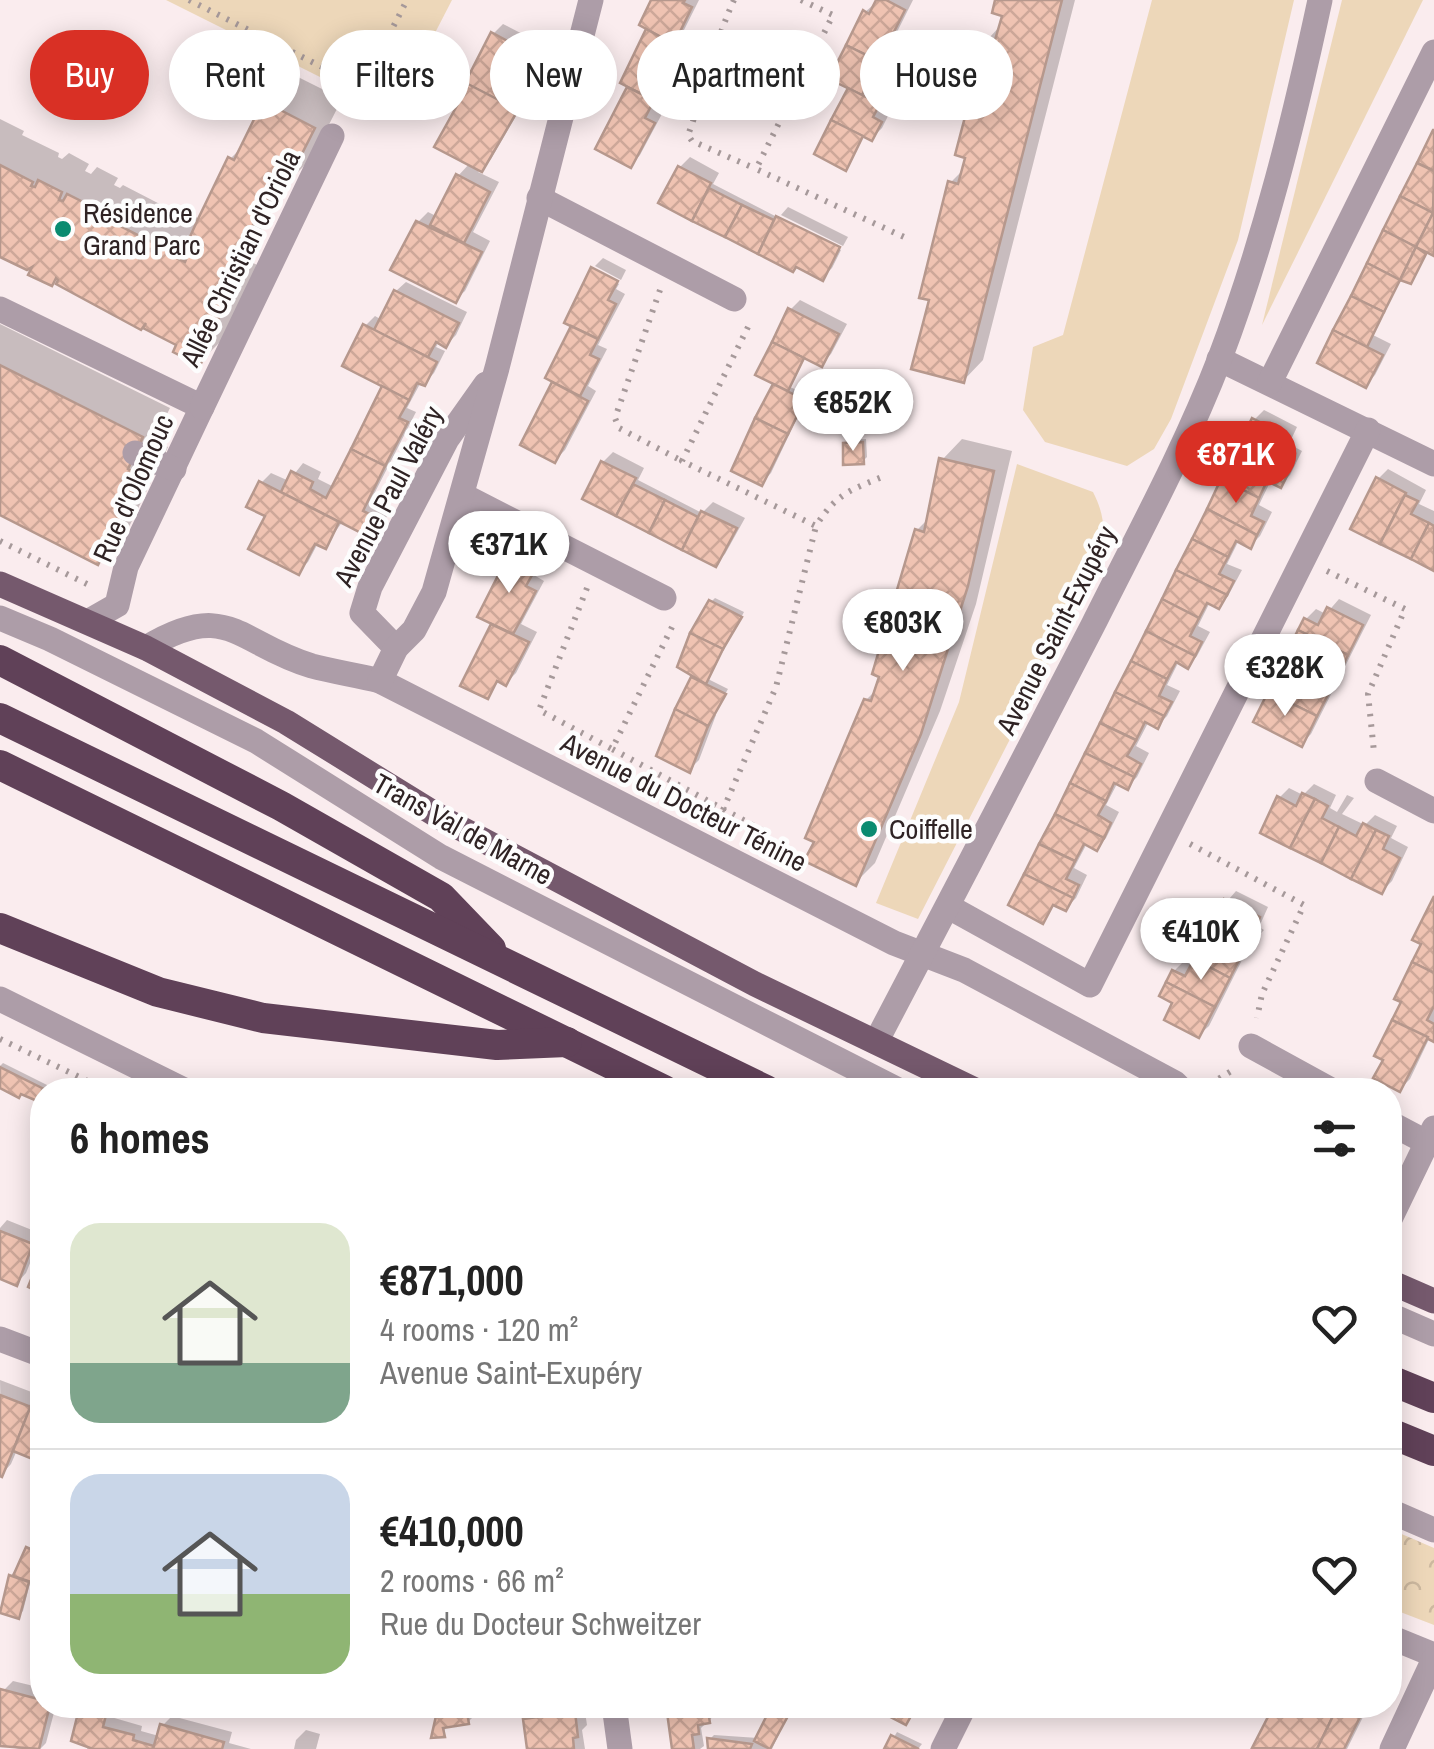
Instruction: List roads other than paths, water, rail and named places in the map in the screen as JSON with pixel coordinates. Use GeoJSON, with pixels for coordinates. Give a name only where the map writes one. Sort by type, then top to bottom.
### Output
{"type":"FeatureCollection","features":[{"type":"Feature","properties":{"kind":"highway"},"geometry":{"type":"LineString","coordinates":[[0,660],[281,806],[441,896],[504,962]]}},
{"type":"Feature","properties":{"kind":"highway"},"geometry":{"type":"LineString","coordinates":[[0,718],[741,1078]]}},
{"type":"Feature","properties":{"kind":"highway"},"geometry":{"type":"LineString","coordinates":[[0,765],[640,1078]]}},
{"type":"Feature","properties":{"kind":"highway"},"geometry":{"type":"LineString","coordinates":[[0,928],[158,992],[263,1018],[497,1044],[570,1042]]}},
{"type":"Feature","properties":{"kind":"highway"},"geometry":{"type":"LineString","coordinates":[[1402,1385],[1434,1398]]}},
{"type":"Feature","properties":{"kind":"highway"},"geometry":{"type":"LineString","coordinates":[[1402,1438],[1434,1451]]}},
{"type":"Feature","properties":{"kind":"main road"},"geometry":{"type":"LineString","coordinates":[[0,584],[146,648],[286,722],[442,819],[738,975],[950,1078]]}},
{"type":"Feature","properties":{"kind":"main road"},"geometry":{"type":"LineString","coordinates":[[1402,1287],[1434,1301]]}},
{"type":"Feature","properties":{"kind":"street","name":"Avenue Paul Valéry"},"geometry":{"type":"LineString","coordinates":[[380,681],[396,648],[414,630],[434,592],[497,368],[591,0]]}},
{"type":"Feature","properties":{"kind":"street","name":"Avenue Saint-Exupéry"},"geometry":{"type":"LineString","coordinates":[[876,1042],[1155,502],[1219,360],[1258,246],[1297,108],[1320,0]]}},
{"type":"Feature","properties":{"kind":"street"},"geometry":{"type":"LineString","coordinates":[[1270,382],[1434,52]]}},
{"type":"Feature","properties":{"kind":"street","name":"Allée Christian d'Oriola"},"geometry":{"type":"LineString","coordinates":[[202,407],[332,136]]}},
{"type":"Feature","properties":{"kind":"street"},"geometry":{"type":"LineString","coordinates":[[539,198],[734,298]]}},
{"type":"Feature","properties":{"kind":"street","name":"Rue d'Olomouc"},"geometry":{"type":"LineString","coordinates":[[0,309],[202,407],[126,567],[118,604],[89,621]]}},
{"type":"Feature","properties":{"kind":"street"},"geometry":{"type":"LineString","coordinates":[[1219,360],[1434,464]]}},
{"type":"Feature","properties":{"kind":"street","name":"Avenue Paul Valéry"},"geometry":{"type":"LineString","coordinates":[[396,648],[362,613],[370,587],[447,439],[497,368]]}},
{"type":"Feature","properties":{"kind":"street"},"geometry":{"type":"LineString","coordinates":[[949,907],[1090,985],[1368,430]]}},
{"type":"Feature","properties":{"kind":"street"},"geometry":{"type":"LineString","coordinates":[[135,454],[174,470]]}},
{"type":"Feature","properties":{"kind":"street"},"geometry":{"type":"LineString","coordinates":[[462,495],[664,598]]}},
{"type":"Feature","properties":{"kind":"street","name":"Trans Val de Marne"},"geometry":{"type":"LineString","coordinates":[[0,618],[256,741],[441,856],[875,1078]]}},
{"type":"Feature","properties":{"kind":"street","name":"Avenue du Docteur Ténine"},"geometry":{"type":"LineString","coordinates":[[146,648],[176,629],[209,624],[236,631],[312,666],[380,681],[894,943],[964,970],[1166,1078]]}},
{"type":"Feature","properties":{"kind":"street"},"geometry":{"type":"LineString","coordinates":[[1377,781],[1434,811]]}},
{"type":"Feature","properties":{"kind":"street"},"geometry":{"type":"LineString","coordinates":[[0,999],[160,1078]]}},
{"type":"Feature","properties":{"kind":"street"},"geometry":{"type":"LineString","coordinates":[[1251,1046],[1309,1078]]}},
{"type":"Feature","properties":{"kind":"street"},"geometry":{"type":"LineString","coordinates":[[1402,1126],[1430,1135],[1402,1194]]}},
{"type":"Feature","properties":{"kind":"street"},"geometry":{"type":"LineString","coordinates":[[1402,1320],[1434,1334]]}},
{"type":"Feature","properties":{"kind":"street"},"geometry":{"type":"LineString","coordinates":[[0,1338],[30,1351]]}},
{"type":"Feature","properties":{"kind":"street"},"geometry":{"type":"LineString","coordinates":[[1402,1516],[1434,1530]]}},
{"type":"Feature","properties":{"kind":"street"},"geometry":{"type":"LineString","coordinates":[[1392,1749],[1434,1657],[1402,1642]]}},
{"type":"Feature","properties":{"kind":"street"},"geometry":{"type":"LineString","coordinates":[[616,1718],[620,1749]]}},
{"type":"Feature","properties":{"kind":"street"},"geometry":{"type":"LineString","coordinates":[[943,1749],[959,1718]]}},
{"type":"Feature","properties":{"kind":"place","name":"Résidence Grand Parc"},"geometry":{"type":"Point","coordinates":[63,229]}},
{"type":"Feature","properties":{"kind":"place","name":"Coiffelle"},"geometry":{"type":"Point","coordinates":[869,829]}}]}
